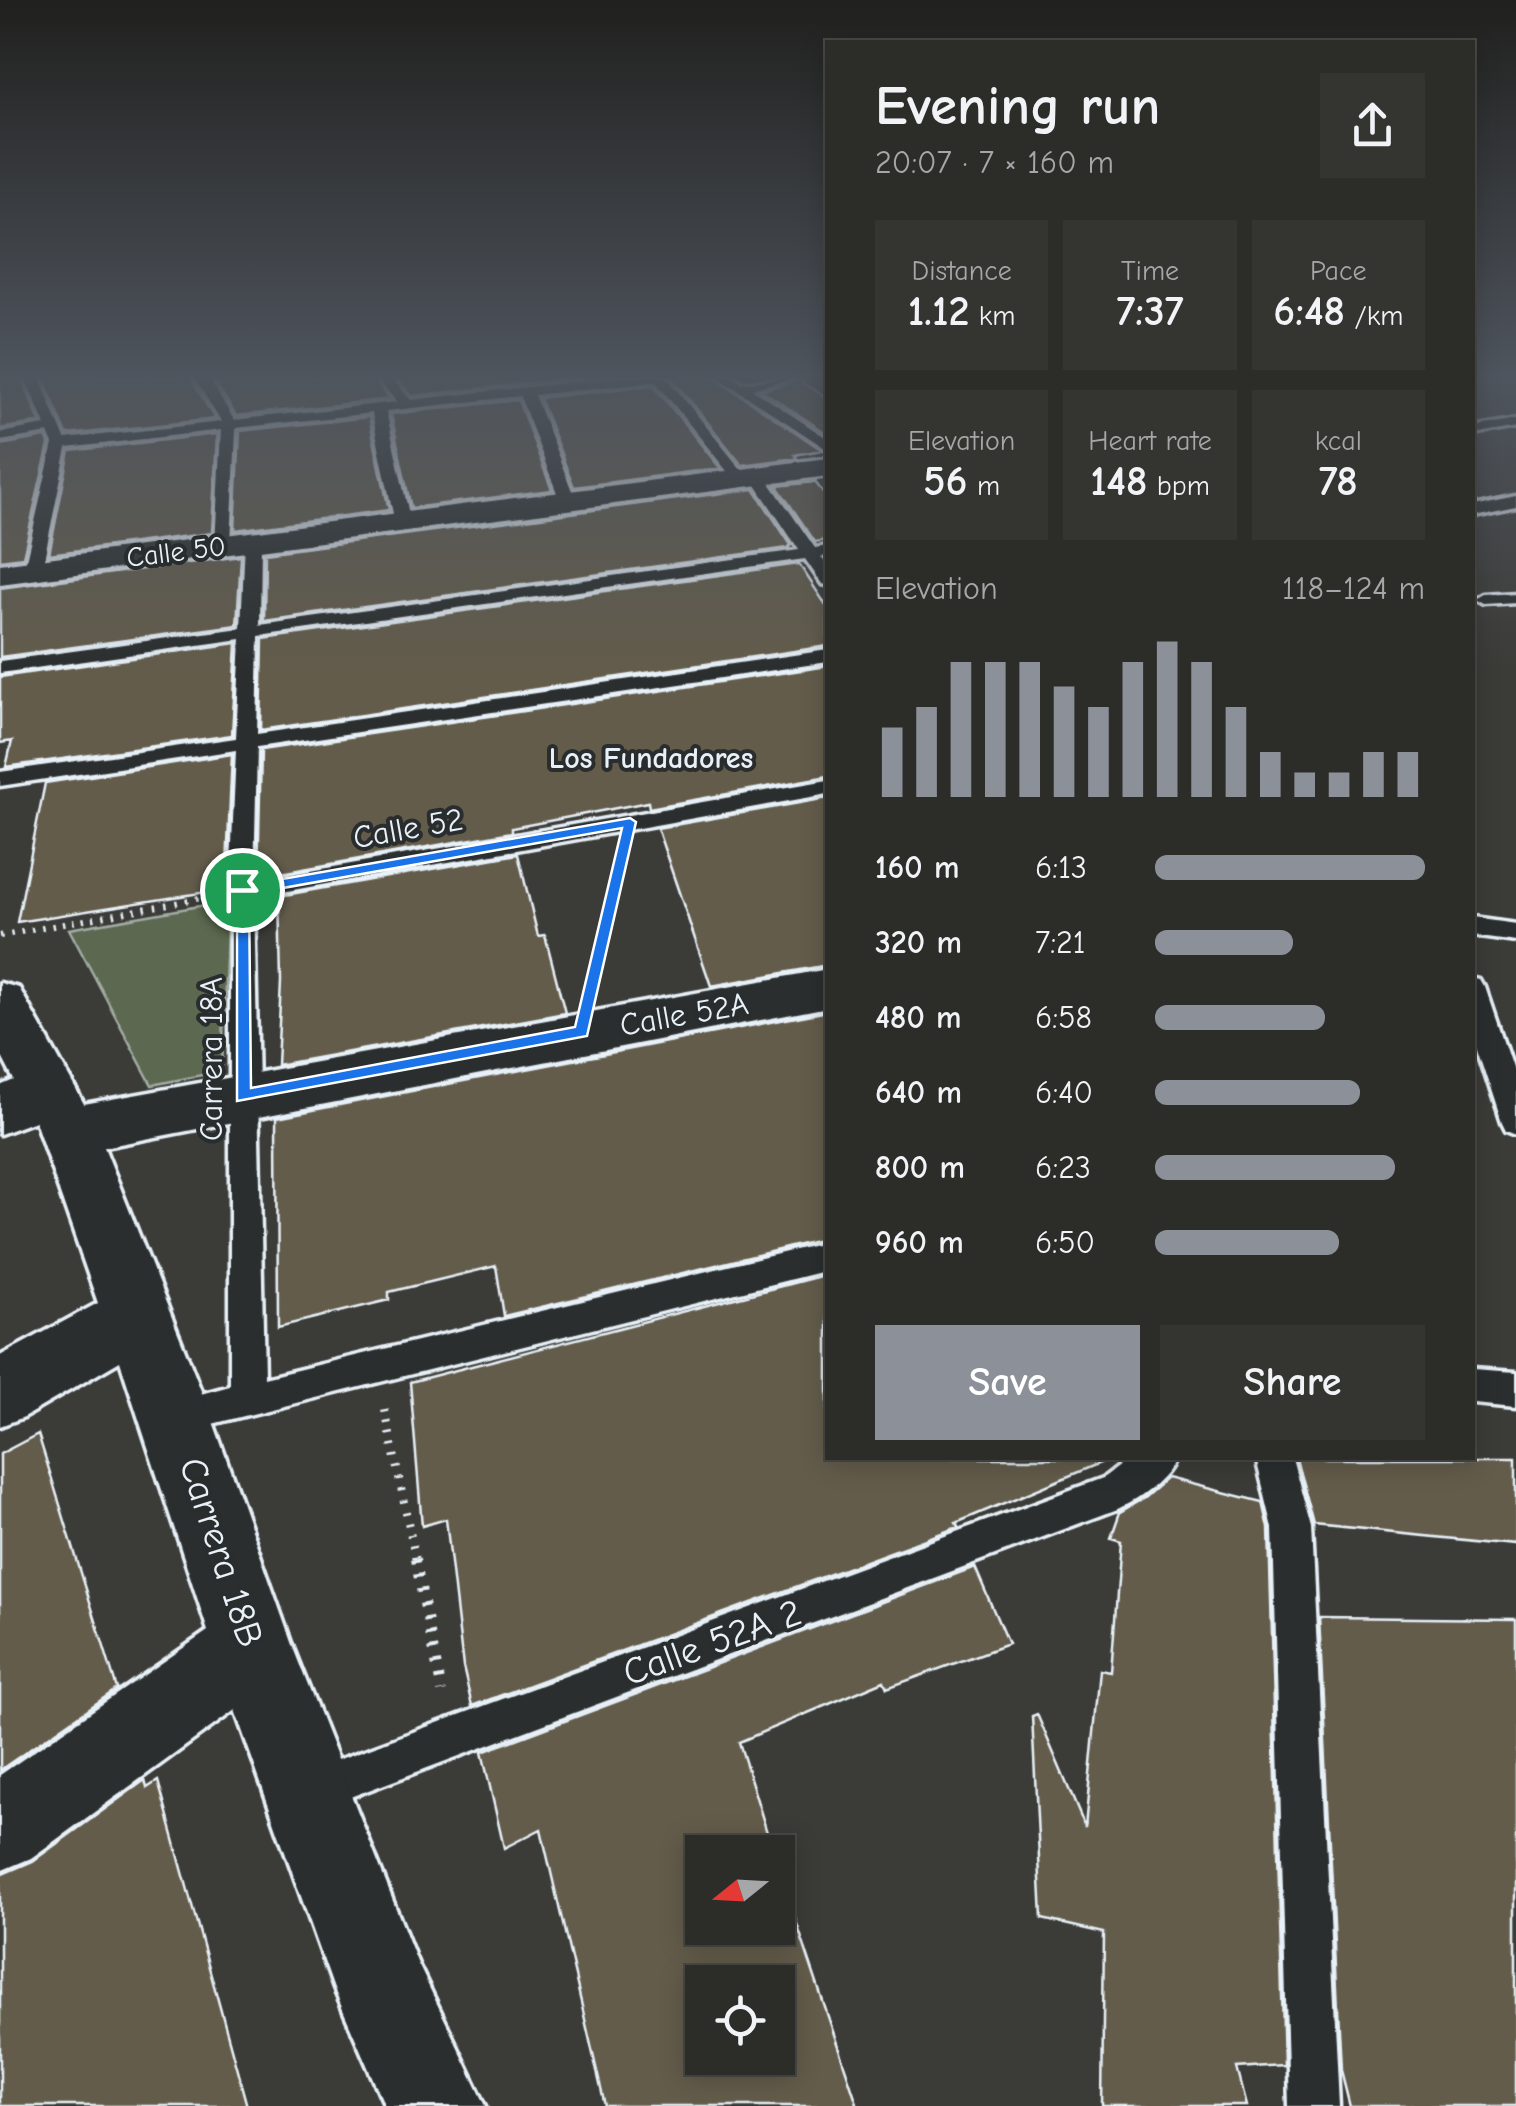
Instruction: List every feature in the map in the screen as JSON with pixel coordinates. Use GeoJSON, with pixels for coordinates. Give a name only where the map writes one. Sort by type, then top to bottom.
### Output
{"type":"FeatureCollection","features":[{"type":"Feature","properties":{"kind":"street","name":"Calle 50"},"geometry":{"type":"LineString","coordinates":[[0,574],[763,475]]}},
{"type":"Feature","properties":{"kind":"street","name":"Calle 52A"},"geometry":{"type":"LineString","coordinates":[[38,1111],[243,1096],[825,989]]}},
{"type":"Feature","properties":{"kind":"street","name":"Carrera 18B"},"geometry":{"type":"LineString","coordinates":[[0,1002],[38,1111],[136,1317],[176,1416],[253,1648],[380,1989],[436,2106]]}},
{"type":"Feature","properties":{"kind":"street"},"geometry":{"type":"LineString","coordinates":[[0,1394],[136,1317]]}},
{"type":"Feature","properties":{"kind":"street"},"geometry":{"type":"LineString","coordinates":[[0,1827],[253,1648]]}},
{"type":"Feature","properties":{"kind":"lane"},"geometry":{"type":"LineString","coordinates":[[33,569],[53,475]]}},
{"type":"Feature","properties":{"kind":"lane","name":"Carrera 18A"},"geometry":{"type":"LineString","coordinates":[[234,475],[250,631],[242,890],[247,1396]]}},
{"type":"Feature","properties":{"kind":"lane"},"geometry":{"type":"LineString","coordinates":[[392,475],[403,524]]}},
{"type":"Feature","properties":{"kind":"lane"},"geometry":{"type":"LineString","coordinates":[[558,475],[568,502]]}},
{"type":"Feature","properties":{"kind":"lane"},"geometry":{"type":"LineString","coordinates":[[749,477],[818,552]]}},
{"type":"Feature","properties":{"kind":"lane"},"geometry":{"type":"LineString","coordinates":[[1475,509],[1516,501]]}},
{"type":"Feature","properties":{"kind":"lane"},"geometry":{"type":"LineString","coordinates":[[0,667],[818,552]]}},
{"type":"Feature","properties":{"kind":"lane"},"geometry":{"type":"LineString","coordinates":[[1486,600],[1516,598]]}},
{"type":"Feature","properties":{"kind":"lane"},"geometry":{"type":"LineString","coordinates":[[0,779],[825,656]]}},
{"type":"Feature","properties":{"kind":"lane","name":"Calle 52"},"geometry":{"type":"LineString","coordinates":[[242,890],[825,788]]}},
{"type":"Feature","properties":{"kind":"lane"},"geometry":{"type":"LineString","coordinates":[[1475,927],[1516,933]]}},
{"type":"Feature","properties":{"kind":"lane"},"geometry":{"type":"LineString","coordinates":[[1475,996],[1516,1122]]}},
{"type":"Feature","properties":{"kind":"lane"},"geometry":{"type":"LineString","coordinates":[[176,1416],[825,1257]]}},
{"type":"Feature","properties":{"kind":"lane"},"geometry":{"type":"LineString","coordinates":[[1475,1384],[1516,1390]]}},
{"type":"Feature","properties":{"kind":"lane","name":"Calle 52A 2"},"geometry":{"type":"LineString","coordinates":[[308,1792],[1116,1492],[1155,1460]]}},
{"type":"Feature","properties":{"kind":"lane"},"geometry":{"type":"LineString","coordinates":[[1275,1460],[1292,1528],[1314,2106]]}},
{"type":"Feature","properties":{"kind":"path"},"geometry":{"type":"LineString","coordinates":[[582,1032],[630,822]]}},
{"type":"Feature","properties":{"kind":"path"},"geometry":{"type":"LineString","coordinates":[[0,936],[242,890]]}},
{"type":"Feature","properties":{"kind":"path"},"geometry":{"type":"LineString","coordinates":[[375,1365],[452,1738]]}},
{"type":"Feature","properties":{"kind":"green space"},"geometry":{"type":"Polygon","coordinates":[[[228,901],[222,1071],[152,1085],[69,929],[228,901]]]}},
{"type":"Feature","properties":{"kind":"building"},"geometry":{"type":"Polygon","coordinates":[[[0,475],[42,475],[23,557],[0,560],[0,475]]]}},
{"type":"Feature","properties":{"kind":"building"},"geometry":{"type":"Polygon","coordinates":[[[65,475],[215,475],[212,533],[49,554],[65,475]]]}},
{"type":"Feature","properties":{"kind":"building"},"geometry":{"type":"Polygon","coordinates":[[[238,475],[382,475],[389,510],[235,530],[238,475]]]}},
{"type":"Feature","properties":{"kind":"building"},"geometry":{"type":"Polygon","coordinates":[[[404,475],[546,475],[552,490],[411,508],[404,475]]]}},
{"type":"Feature","properties":{"kind":"building"},"geometry":{"type":"Polygon","coordinates":[[[569,475],[664,475],[574,487],[569,475]]]}},
{"type":"Feature","properties":{"kind":"building"},"geometry":{"type":"Polygon","coordinates":[[[815,482],[825,495],[825,540],[815,542],[777,486],[815,482]]]}},
{"type":"Feature","properties":{"kind":"building"},"geometry":{"type":"Polygon","coordinates":[[[754,489],[791,545],[788,548],[264,621],[265,553],[754,489]]]}},
{"type":"Feature","properties":{"kind":"building"},"geometry":{"type":"Polygon","coordinates":[[[241,556],[237,625],[0,657],[0,588],[241,556]]]}},
{"type":"Feature","properties":{"kind":"building"},"geometry":{"type":"Polygon","coordinates":[[[799,564],[825,603],[825,646],[261,730],[263,639],[799,564]]]}},
{"type":"Feature","properties":{"kind":"building"},"geometry":{"type":"Polygon","coordinates":[[[237,643],[232,735],[6,767],[12,741],[0,743],[0,677],[237,643]]]}},
{"type":"Feature","properties":{"kind":"building"},"geometry":{"type":"Polygon","coordinates":[[[825,666],[825,777],[649,808],[648,802],[512,828],[512,832],[258,877],[261,750],[825,666]]]}},
{"type":"Feature","properties":{"kind":"building"},"geometry":{"type":"Polygon","coordinates":[[[232,754],[226,889],[17,922],[45,783],[232,754]]]}},
{"type":"Feature","properties":{"kind":"building"},"geometry":{"type":"Polygon","coordinates":[[[825,799],[825,966],[711,986],[657,828],[825,799]]]}},
{"type":"Feature","properties":{"kind":"building"},"geometry":{"type":"Polygon","coordinates":[[[518,854],[538,936],[545,935],[565,1013],[277,1065],[281,982],[279,896],[518,854]]]}},
{"type":"Feature","properties":{"kind":"building"},"geometry":{"type":"Polygon","coordinates":[[[825,1012],[825,1239],[504,1316],[496,1266],[389,1292],[389,1300],[278,1327],[277,1117],[825,1012]]]}},
{"type":"Feature","properties":{"kind":"building"},"geometry":{"type":"Polygon","coordinates":[[[825,1275],[825,1460],[1107,1460],[956,1523],[958,1527],[472,1706],[463,1667],[446,1519],[422,1526],[410,1382],[825,1275]]]}},
{"type":"Feature","properties":{"kind":"building"},"geometry":{"type":"Polygon","coordinates":[[[38,1434],[117,1689],[0,1770],[0,1454],[38,1434]]]}},
{"type":"Feature","properties":{"kind":"building"},"geometry":{"type":"Polygon","coordinates":[[[1516,1458],[1516,1545],[1314,1525],[1297,1460],[1516,1458]]]}},
{"type":"Feature","properties":{"kind":"building"},"geometry":{"type":"Polygon","coordinates":[[[1167,1478],[1263,1502],[1269,1528],[1284,2065],[1237,2068],[1247,2106],[1102,2106],[1104,1933],[1042,1919],[1032,1716],[1037,1714],[1085,1827],[1100,1670],[1111,1672],[1121,1541],[1111,1538],[1120,1512],[1167,1478]]]}},
{"type":"Feature","properties":{"kind":"building"},"geometry":{"type":"Polygon","coordinates":[[[975,1567],[1008,1644],[887,1688],[884,1681],[739,1742],[768,1835],[685,1835],[685,1945],[795,1945],[795,1918],[858,2106],[605,2106],[541,1829],[504,1848],[482,1752],[975,1567]]]}},
{"type":"Feature","properties":{"kind":"building"},"geometry":{"type":"Polygon","coordinates":[[[1319,1617],[1516,1619],[1516,2106],[1350,2106],[1341,2070],[1319,1617]]]}},
{"type":"Feature","properties":{"kind":"building"},"geometry":{"type":"Polygon","coordinates":[[[145,1780],[147,1788],[158,1781],[247,2106],[0,2106],[0,1875],[33,1861],[145,1780]]]}},
{"type":"Feature","properties":{"kind":"district","name":"Los Fundadores"},"geometry":{"type":"Point","coordinates":[651,758]}},
{"type":"Feature","properties":{"kind":"route"},"geometry":{"type":"LineString","coordinates":[[630,822],[582,1032],[243,1096],[242,890],[630,822]]}}]}
